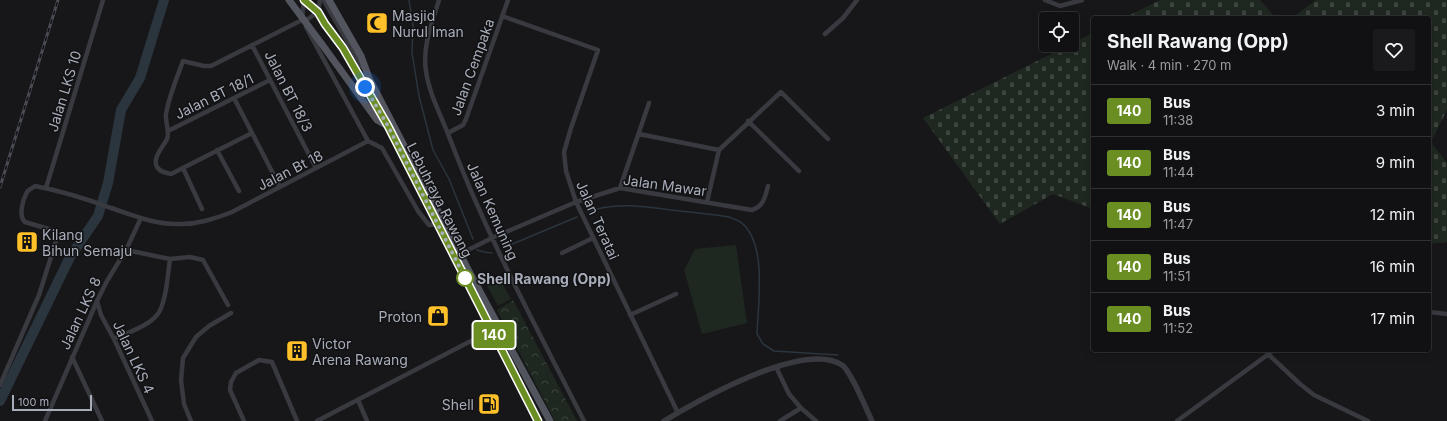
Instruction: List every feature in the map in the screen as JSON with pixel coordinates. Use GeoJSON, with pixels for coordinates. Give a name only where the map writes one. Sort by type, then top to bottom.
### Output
{"type":"FeatureCollection","features":[{"type":"Feature","properties":{"kind":"main road"},"geometry":{"type":"LineString","coordinates":[[289,0],[377,120],[388,126]]}},
{"type":"Feature","properties":{"kind":"main road"},"geometry":{"type":"LineString","coordinates":[[330,0],[361,56],[369,78]]}},
{"type":"Feature","properties":{"kind":"main road","name":"Lebuhraya Rawang"},"geometry":{"type":"LineString","coordinates":[[369,78],[460,254],[550,421]]}},
{"type":"Feature","properties":{"kind":"main road","name":"Lebuhraya Rawang"},"geometry":{"type":"LineString","coordinates":[[388,126],[538,421]]}},
{"type":"Feature","properties":{"kind":"street","name":"Jalan LKS 10"},"geometry":{"type":"LineString","coordinates":[[46,188],[103,0]]}},
{"type":"Feature","properties":{"kind":"street"},"geometry":{"type":"LineString","coordinates":[[304,0],[302,20],[368,141],[382,148],[418,211],[429,225],[437,224]]}},
{"type":"Feature","properties":{"kind":"street","name":"Lebuhraya Rawang"},"geometry":{"type":"LineString","coordinates":[[304,0],[318,12],[343,48],[388,126]]}},
{"type":"Feature","properties":{"kind":"street"},"geometry":{"type":"LineString","coordinates":[[252,133],[171,174],[163,172],[157,167],[156,160],[168,137],[168,131],[165,123],[166,111],[183,61],[204,66],[211,66],[302,20],[308,19],[318,12],[320,0]]}},
{"type":"Feature","properties":{"kind":"street","name":"Lebuhraya Rawang"},"geometry":{"type":"LineString","coordinates":[[324,0],[369,78]]}},
{"type":"Feature","properties":{"kind":"street","name":"Jalan Kemuning"},"geometry":{"type":"LineString","coordinates":[[439,0],[427,38],[425,54],[426,71],[430,89],[459,163],[492,238],[584,421]]}},
{"type":"Feature","properties":{"kind":"street","name":"Jalan Cempaka"},"geometry":{"type":"LineString","coordinates":[[448,133],[463,125],[466,119],[508,0]]}},
{"type":"Feature","properties":{"kind":"street"},"geometry":{"type":"LineString","coordinates":[[825,34],[843,18],[857,0]]}},
{"type":"Feature","properties":{"kind":"street"},"geometry":{"type":"LineString","coordinates":[[1045,0],[1060,6],[1082,0]]}},
{"type":"Feature","properties":{"kind":"street","name":"Jalan Teratai"},"geometry":{"type":"LineString","coordinates":[[502,16],[598,50],[564,152],[566,171],[576,202],[678,413]]}},
{"type":"Feature","properties":{"kind":"street","name":"Jalan BT 18/3"},"geometry":{"type":"LineString","coordinates":[[252,45],[316,168]]}},
{"type":"Feature","properties":{"kind":"street","name":"Jalan BT 18/1"},"geometry":{"type":"LineString","coordinates":[[168,131],[270,80]]}},
{"type":"Feature","properties":{"kind":"street"},"geometry":{"type":"LineString","coordinates":[[707,202],[719,150],[748,121],[781,92],[828,139]]}},
{"type":"Feature","properties":{"kind":"street"},"geometry":{"type":"LineString","coordinates":[[234,98],[280,187]]}},
{"type":"Feature","properties":{"kind":"street"},"geometry":{"type":"LineString","coordinates":[[620,188],[649,103]]}},
{"type":"Feature","properties":{"kind":"street"},"geometry":{"type":"LineString","coordinates":[[748,121],[799,171]]}},
{"type":"Feature","properties":{"kind":"street"},"geometry":{"type":"LineString","coordinates":[[638,134],[719,150]]}},
{"type":"Feature","properties":{"kind":"street","name":"Jalan Bt 18"},"geometry":{"type":"LineString","coordinates":[[46,188],[159,223],[177,225],[194,224],[232,212],[368,141]]}},
{"type":"Feature","properties":{"kind":"street"},"geometry":{"type":"LineString","coordinates":[[218,150],[238,191]]}},
{"type":"Feature","properties":{"kind":"street"},"geometry":{"type":"LineString","coordinates":[[183,168],[202,209]]}},
{"type":"Feature","properties":{"kind":"street"},"geometry":{"type":"LineString","coordinates":[[0,385],[39,295],[56,238],[55,232],[52,230],[25,222],[22,220],[21,215],[27,193],[35,186],[46,188]]}},
{"type":"Feature","properties":{"kind":"street","name":"Jalan Mawar"},"geometry":{"type":"LineString","coordinates":[[460,254],[492,238],[576,202],[620,188],[752,210],[758,208],[763,203],[768,186]]}},
{"type":"Feature","properties":{"kind":"street","name":"Jalan LKS 8"},"geometry":{"type":"LineString","coordinates":[[46,420],[97,301],[142,218]]}},
{"type":"Feature","properties":{"kind":"street"},"geometry":{"type":"LineString","coordinates":[[562,253],[593,238]]}},
{"type":"Feature","properties":{"kind":"street"},"geometry":{"type":"LineString","coordinates":[[126,250],[170,259],[190,257],[203,260],[228,305]]}},
{"type":"Feature","properties":{"kind":"street"},"geometry":{"type":"LineString","coordinates":[[114,339],[144,325],[158,315],[164,305],[170,259]]}},
{"type":"Feature","properties":{"kind":"street"},"geometry":{"type":"LineString","coordinates":[[630,315],[676,294]]}},
{"type":"Feature","properties":{"kind":"street","name":"Jalan LKS 4"},"geometry":{"type":"LineString","coordinates":[[97,301],[101,314],[152,421]]}},
{"type":"Feature","properties":{"kind":"street"},"geometry":{"type":"LineString","coordinates":[[1431,312],[1447,314]]}},
{"type":"Feature","properties":{"kind":"street"},"geometry":{"type":"LineString","coordinates":[[191,421],[184,404],[181,380],[183,358],[196,337],[209,326],[231,313]]}},
{"type":"Feature","properties":{"kind":"street"},"geometry":{"type":"LineString","coordinates":[[318,421],[492,330]]}},
{"type":"Feature","properties":{"kind":"street"},"geometry":{"type":"LineString","coordinates":[[1177,421],[1271,352]]}},
{"type":"Feature","properties":{"kind":"street"},"geometry":{"type":"LineString","coordinates":[[1268,354],[1314,395],[1368,421]]}},
{"type":"Feature","properties":{"kind":"street"},"geometry":{"type":"LineString","coordinates":[[72,357],[102,421]]}},
{"type":"Feature","properties":{"kind":"street"},"geometry":{"type":"LineString","coordinates":[[664,421],[742,381],[776,367],[813,358],[823,358],[842,365],[848,372],[872,421]]}},
{"type":"Feature","properties":{"kind":"street"},"geometry":{"type":"LineString","coordinates":[[244,421],[230,390],[231,382],[236,373],[259,360],[272,362],[297,421]]}},
{"type":"Feature","properties":{"kind":"street"},"geometry":{"type":"LineString","coordinates":[[776,367],[789,394],[801,408],[816,421]]}},
{"type":"Feature","properties":{"kind":"street"},"geometry":{"type":"LineString","coordinates":[[358,400],[367,421]]}},
{"type":"Feature","properties":{"kind":"street"},"geometry":{"type":"LineString","coordinates":[[780,421],[801,408]]}},
{"type":"Feature","properties":{"kind":"green space"},"geometry":{"type":"Polygon","coordinates":[[[1160,0],[1260,0],[1274,16],[1128,16],[1160,0]]]}},
{"type":"Feature","properties":{"kind":"green space"},"geometry":{"type":"Polygon","coordinates":[[[1316,0],[1447,0],[1447,110],[1431,142],[1431,16],[1295,16],[1316,0]]]}},
{"type":"Feature","properties":{"kind":"green space"},"geometry":{"type":"Polygon","coordinates":[[[1091,34],[1091,208],[1053,194],[1000,224],[923,118],[1055,52],[1079,52],[1079,40],[1091,34]]]}},
{"type":"Feature","properties":{"kind":"green space"},"geometry":{"type":"Polygon","coordinates":[[[1431,142],[1447,163],[1447,242],[1431,244],[1431,142]]]}},
{"type":"Feature","properties":{"kind":"green space"},"geometry":{"type":"Polygon","coordinates":[[[736,245],[747,323],[702,334],[684,270],[695,249],[736,245]]]}},
{"type":"Feature","properties":{"kind":"green space"},"geometry":{"type":"Polygon","coordinates":[[[500,279],[511,299],[498,306],[487,286],[500,279]]]}},
{"type":"Feature","properties":{"kind":"green space"},"geometry":{"type":"Polygon","coordinates":[[[513,300],[577,421],[555,421],[497,310],[513,300]]]}},
{"type":"Feature","properties":{"kind":"waterway"},"geometry":{"type":"LineString","coordinates":[[0,401],[70,257],[98,216],[108,183],[121,110],[140,78],[164,0]]}},
{"type":"Feature","properties":{"kind":"waterway"},"geometry":{"type":"LineString","coordinates":[[409,0],[413,26],[412,53],[419,96],[433,150],[449,179],[473,239]]}},
{"type":"Feature","properties":{"kind":"waterway"},"geometry":{"type":"LineString","coordinates":[[587,212],[608,207],[639,206],[729,217],[740,222],[751,234],[758,261],[759,292],[757,334],[763,344],[774,351],[838,355]]}},
{"type":"Feature","properties":{"kind":"waterway"},"geometry":{"type":"LineString","coordinates":[[503,248],[577,217]]}},
{"type":"Feature","properties":{"kind":"waterway"},"geometry":{"type":"LineString","coordinates":[[477,250],[492,253]]}},
{"type":"Feature","properties":{"kind":"railway"},"geometry":{"type":"LineString","coordinates":[[0,187],[58,0]]}},
{"type":"Feature","properties":{"kind":"bus line","name":"140"},"geometry":{"type":"LineString","coordinates":[[304,0],[318,12],[343,48],[388,126],[538,421]]}},
{"type":"Feature","properties":{"kind":"place","name":"Masjid Nurul Iman"},"geometry":{"type":"Point","coordinates":[377,23]}},
{"type":"Feature","properties":{"kind":"place","name":"Kilang Bihun Semaju"},"geometry":{"type":"Point","coordinates":[27,242]}},
{"type":"Feature","properties":{"kind":"place","name":"Shell Rawang (Opp)"},"geometry":{"type":"Point","coordinates":[465,278]}},
{"type":"Feature","properties":{"kind":"place","name":"Proton"},"geometry":{"type":"Point","coordinates":[438,316]}},
{"type":"Feature","properties":{"kind":"place","name":"Victor Arena Rawang"},"geometry":{"type":"Point","coordinates":[297,351]}},
{"type":"Feature","properties":{"kind":"place","name":"Shell"},"geometry":{"type":"Point","coordinates":[489,404]}},
{"type":"Feature","properties":{"kind":"route"},"geometry":{"type":"LineString","coordinates":[[365,87],[388,126],[465,278]]}}]}
